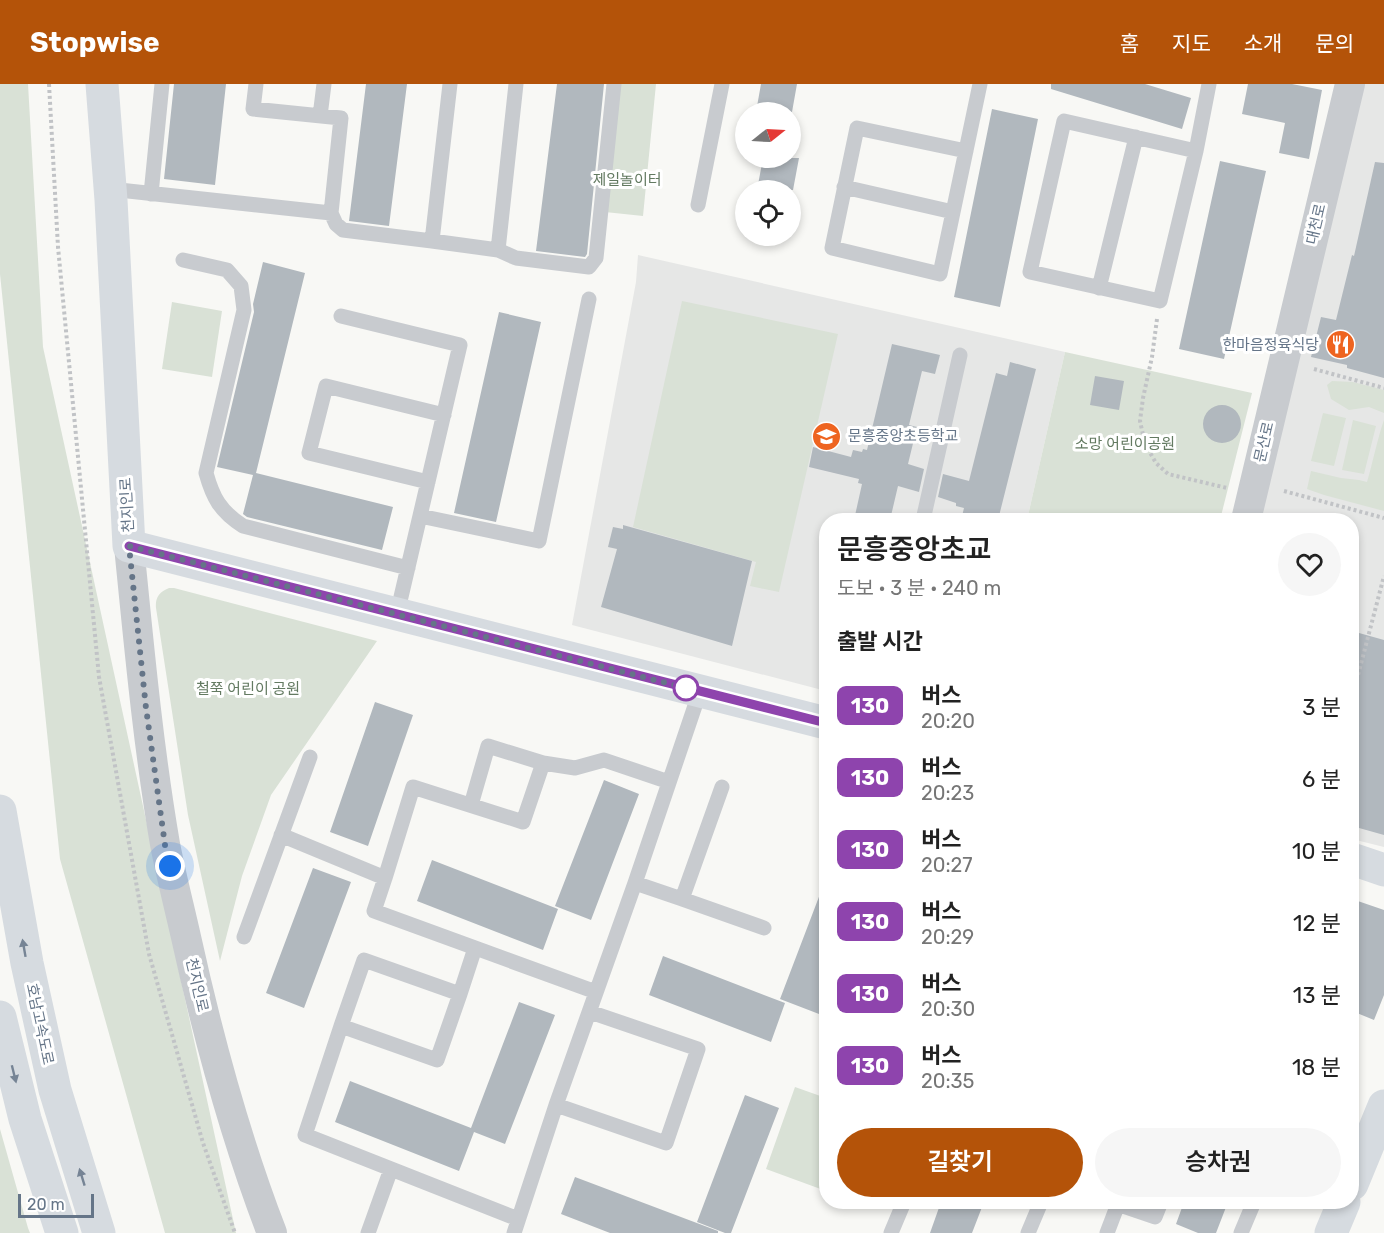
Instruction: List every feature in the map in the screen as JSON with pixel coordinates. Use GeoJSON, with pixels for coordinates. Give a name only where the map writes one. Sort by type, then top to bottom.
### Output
{"type":"FeatureCollection","features":[{"type":"Feature","properties":{"kind":"main road","name":"천지인로"},"geometry":{"type":"LineString","coordinates":[[102,84],[110,189],[129,546]]}},
{"type":"Feature","properties":{"kind":"main road"},"geometry":{"type":"LineString","coordinates":[[129,546],[819,721]]}},
{"type":"Feature","properties":{"kind":"main road","name":"호남고속도로"},"geometry":{"type":"LineString","coordinates":[[0,811],[27,963],[55,1090],[99,1233]]}},
{"type":"Feature","properties":{"kind":"main road"},"geometry":{"type":"LineString","coordinates":[[1359,861],[1384,870]]}},
{"type":"Feature","properties":{"kind":"main road"},"geometry":{"type":"LineString","coordinates":[[0,1017],[25,1119],[62,1233]]}},
{"type":"Feature","properties":{"kind":"main road"},"geometry":{"type":"LineString","coordinates":[[1359,1167],[1384,1107]]}},
{"type":"Feature","properties":{"kind":"main road"},"geometry":{"type":"LineString","coordinates":[[1331,1233],[1341,1209]]}},
{"type":"Feature","properties":{"kind":"street","name":"대천로"},"geometry":{"type":"LineString","coordinates":[[1283,363],[1350,84]]}},
{"type":"Feature","properties":{"kind":"street","name":"문산로"},"geometry":{"type":"LineString","coordinates":[[1248,513],[1283,363]]}},
{"type":"Feature","properties":{"kind":"street","name":"천지인로"},"geometry":{"type":"LineString","coordinates":[[129,546],[146,708],[165,845],[203,1013],[256,1193],[272,1233]]}},
{"type":"Feature","properties":{"kind":"lane"},"geometry":{"type":"LineString","coordinates":[[151,194],[162,84]]}},
{"type":"Feature","properties":{"kind":"lane"},"geometry":{"type":"LineString","coordinates":[[255,84],[253,109],[340,118],[331,213],[336,224],[343,230],[498,250],[516,258],[589,267],[596,258],[614,84]]}},
{"type":"Feature","properties":{"kind":"lane"},"geometry":{"type":"LineString","coordinates":[[320,116],[324,84]]}},
{"type":"Feature","properties":{"kind":"lane"},"geometry":{"type":"LineString","coordinates":[[432,242],[450,84]]}},
{"type":"Feature","properties":{"kind":"lane"},"geometry":{"type":"LineString","coordinates":[[498,250],[516,84]]}},
{"type":"Feature","properties":{"kind":"lane"},"geometry":{"type":"LineString","coordinates":[[698,206],[722,84]]}},
{"type":"Feature","properties":{"kind":"lane"},"geometry":{"type":"LineString","coordinates":[[966,152],[856,128],[832,248],[940,274],[966,152],[980,84]]}},
{"type":"Feature","properties":{"kind":"lane"},"geometry":{"type":"LineString","coordinates":[[1196,151],[1064,121],[1030,272],[1160,301],[1196,151],[1209,84]]}},
{"type":"Feature","properties":{"kind":"lane"},"geometry":{"type":"LineString","coordinates":[[1100,288],[1136,137]]}},
{"type":"Feature","properties":{"kind":"lane"},"geometry":{"type":"LineString","coordinates":[[844,187],[953,212]]}},
{"type":"Feature","properties":{"kind":"lane"},"geometry":{"type":"LineString","coordinates":[[110,189],[331,213]]}},
{"type":"Feature","properties":{"kind":"lane"},"geometry":{"type":"LineString","coordinates":[[183,260],[227,270],[241,286],[244,310],[206,473],[212,495],[229,517],[243,526],[408,568]]}},
{"type":"Feature","properties":{"kind":"lane"},"geometry":{"type":"LineString","coordinates":[[420,516],[539,541],[589,299]]}},
{"type":"Feature","properties":{"kind":"lane"},"geometry":{"type":"LineString","coordinates":[[341,316],[460,345],[397,614]]}},
{"type":"Feature","properties":{"kind":"lane"},"geometry":{"type":"LineString","coordinates":[[925,513],[960,355]]}},
{"type":"Feature","properties":{"kind":"lane"},"geometry":{"type":"LineString","coordinates":[[428,482],[309,453],[326,386],[444,415]]}},
{"type":"Feature","properties":{"kind":"lane"},"geometry":{"type":"LineString","coordinates":[[460,994],[364,960],[305,1135],[391,1169],[516,1226],[700,691]]}},
{"type":"Feature","properties":{"kind":"lane"},"geometry":{"type":"LineString","coordinates":[[471,805],[488,746],[543,763],[575,768],[604,760],[669,782]]}},
{"type":"Feature","properties":{"kind":"lane"},"geometry":{"type":"LineString","coordinates":[[244,937],[310,757]]}},
{"type":"Feature","properties":{"kind":"lane"},"geometry":{"type":"LineString","coordinates":[[543,763],[523,822],[413,787],[374,911],[596,992]]}},
{"type":"Feature","properties":{"kind":"lane"},"geometry":{"type":"LineString","coordinates":[[682,899],[722,787]]}},
{"type":"Feature","properties":{"kind":"lane"},"geometry":{"type":"LineString","coordinates":[[281,835],[385,878]]}},
{"type":"Feature","properties":{"kind":"lane"},"geometry":{"type":"LineString","coordinates":[[635,883],[764,928]]}},
{"type":"Feature","properties":{"kind":"lane"},"geometry":{"type":"LineString","coordinates":[[340,1026],[436,1060],[475,948]]}},
{"type":"Feature","properties":{"kind":"lane"},"geometry":{"type":"LineString","coordinates":[[556,1105],[666,1143],[698,1049],[590,1012]]}},
{"type":"Feature","properties":{"kind":"lane"},"geometry":{"type":"LineString","coordinates":[[368,1233],[391,1169]]}},
{"type":"Feature","properties":{"kind":"lane"},"geometry":{"type":"LineString","coordinates":[[891,1233],[901,1209]]}},
{"type":"Feature","properties":{"kind":"lane"},"geometry":{"type":"LineString","coordinates":[[1028,1233],[1038,1209]]}},
{"type":"Feature","properties":{"kind":"lane"},"geometry":{"type":"LineString","coordinates":[[1107,1233],[1113,1209]]}},
{"type":"Feature","properties":{"kind":"lane"},"geometry":{"type":"LineString","coordinates":[[1132,1209],[1155,1217],[1158,1209]]}},
{"type":"Feature","properties":{"kind":"lane"},"geometry":{"type":"LineString","coordinates":[[1241,1233],[1251,1209]]}},
{"type":"Feature","properties":{"kind":"path"},"geometry":{"type":"LineString","coordinates":[[1160,301],[1140,421],[1144,444],[1156,463],[1168,474],[1228,488]]}},
{"type":"Feature","properties":{"kind":"path"},"geometry":{"type":"LineString","coordinates":[[1314,369],[1384,388]]}},
{"type":"Feature","properties":{"kind":"path"},"geometry":{"type":"LineString","coordinates":[[1284,490],[1384,518]]}},
{"type":"Feature","properties":{"kind":"path"},"geometry":{"type":"LineString","coordinates":[[1359,671],[1384,576]]}},
{"type":"Feature","properties":{"kind":"shaded area"},"geometry":{"type":"Polygon","coordinates":[[[1362,84],[1384,84],[1384,847],[1359,841],[1359,513],[1260,513],[1362,84]]]}},
{"type":"Feature","properties":{"kind":"shaded area","name":"문흥중앙초등학교"},"geometry":{"type":"Polygon","coordinates":[[[638,255],[1065,352],[1029,513],[819,513],[819,689],[572,625],[636,282],[638,255]]]}},
{"type":"Feature","properties":{"kind":"green space"},"geometry":{"type":"Polygon","coordinates":[[[0,84],[28,84],[43,347],[236,1233],[165,1233],[60,859],[0,274],[0,84]]]}},
{"type":"Feature","properties":{"kind":"green space","name":"제일놀이터"},"geometry":{"type":"Polygon","coordinates":[[[619,84],[656,84],[643,216],[605,212],[619,84]]]}},
{"type":"Feature","properties":{"kind":"green space"},"geometry":{"type":"Polygon","coordinates":[[[682,301],[838,334],[779,592],[750,586],[756,562],[633,527],[682,301]]]}},
{"type":"Feature","properties":{"kind":"green space"},"geometry":{"type":"Polygon","coordinates":[[[172,302],[222,311],[212,377],[162,369],[172,302]]]}},
{"type":"Feature","properties":{"kind":"green space","name":"소망 어린이공원"},"geometry":{"type":"Polygon","coordinates":[[[1065,352],[1252,393],[1222,513],[1029,513],[1065,352]]]}},
{"type":"Feature","properties":{"kind":"green space"},"geometry":{"type":"Polygon","coordinates":[[[1332,381],[1353,382],[1384,390],[1384,413],[1369,407],[1349,410],[1331,399],[1327,385],[1332,381]]]}},
{"type":"Feature","properties":{"kind":"green space"},"geometry":{"type":"Polygon","coordinates":[[[1323,413],[1346,418],[1334,466],[1311,461],[1323,413]]]}},
{"type":"Feature","properties":{"kind":"green space"},"geometry":{"type":"Polygon","coordinates":[[[1353,420],[1376,426],[1364,474],[1342,470],[1353,420]]]}},
{"type":"Feature","properties":{"kind":"green space"},"geometry":{"type":"Polygon","coordinates":[[[1384,420],[1384,511],[1307,489],[1311,471],[1367,482],[1384,420]]]}},
{"type":"Feature","properties":{"kind":"green space","name":"철쭉 어린이 공원"},"geometry":{"type":"Polygon","coordinates":[[[169,588],[377,641],[271,795],[242,876],[220,961],[188,815],[156,608],[158,596],[169,588]]]}},
{"type":"Feature","properties":{"kind":"green space"},"geometry":{"type":"Polygon","coordinates":[[[795,1087],[819,1096],[819,1188],[766,1169],[795,1087]]]}},
{"type":"Feature","properties":{"kind":"green space"},"geometry":{"type":"Polygon","coordinates":[[[0,1129],[28,1228],[30,1233],[0,1233],[0,1129]]]}},
{"type":"Feature","properties":{"kind":"building"},"geometry":{"type":"Polygon","coordinates":[[[174,84],[226,84],[215,185],[164,179],[174,84]]]}},
{"type":"Feature","properties":{"kind":"building"},"geometry":{"type":"Polygon","coordinates":[[[366,84],[407,84],[389,226],[349,221],[366,84]]]}},
{"type":"Feature","properties":{"kind":"building"},"geometry":{"type":"Polygon","coordinates":[[[557,84],[604,84],[585,257],[536,251],[557,84]]]}},
{"type":"Feature","properties":{"kind":"building"},"geometry":{"type":"Polygon","coordinates":[[[761,84],[797,84],[794,102],[758,102],[761,84]]]}},
{"type":"Feature","properties":{"kind":"building"},"geometry":{"type":"Polygon","coordinates":[[[1051,84],[1145,84],[1191,98],[1182,129],[1051,89],[1051,84]]]}},
{"type":"Feature","properties":{"kind":"building"},"geometry":{"type":"Polygon","coordinates":[[[1248,84],[1292,84],[1322,90],[1309,159],[1279,153],[1285,123],[1242,114],[1248,84]]]}},
{"type":"Feature","properties":{"kind":"building"},"geometry":{"type":"Polygon","coordinates":[[[992,109],[1038,119],[1000,307],[954,297],[992,109]]]}},
{"type":"Feature","properties":{"kind":"building"},"geometry":{"type":"Polygon","coordinates":[[[1220,161],[1266,171],[1224,359],[1179,349],[1220,161]]]}},
{"type":"Feature","properties":{"kind":"building"},"geometry":{"type":"Polygon","coordinates":[[[1375,162],[1384,163],[1384,378],[1347,368],[1347,365],[1311,357],[1321,317],[1336,320],[1352,255],[1354,256],[1375,162]]]}},
{"type":"Feature","properties":{"kind":"building"},"geometry":{"type":"Polygon","coordinates":[[[761,168],[797,168],[795,180],[759,180],[761,168]]]}},
{"type":"Feature","properties":{"kind":"building"},"geometry":{"type":"Polygon","coordinates":[[[263,262],[305,273],[256,473],[393,507],[382,550],[247,517],[243,514],[253,475],[217,467],[254,312],[253,304],[263,262]]]}},
{"type":"Feature","properties":{"kind":"building"},"geometry":{"type":"Polygon","coordinates":[[[499,312],[541,322],[496,522],[454,513],[499,312]]]}},
{"type":"Feature","properties":{"kind":"building"},"geometry":{"type":"Polygon","coordinates":[[[892,344],[940,355],[935,374],[922,371],[909,425],[917,427],[908,464],[924,469],[919,492],[898,486],[892,513],[856,513],[862,484],[858,483],[859,479],[809,467],[813,447],[851,457],[853,450],[862,452],[863,449],[867,450],[892,344]]]}},
{"type":"Feature","properties":{"kind":"building"},"geometry":{"type":"Polygon","coordinates":[[[1010,362],[1036,369],[1000,513],[963,513],[964,508],[938,497],[943,474],[969,481],[996,373],[1007,376],[1010,362]]]}},
{"type":"Feature","properties":{"kind":"building"},"geometry":{"type":"Polygon","coordinates":[[[1095,376],[1124,381],[1119,410],[1090,405],[1095,376]]]}},
{"type":"Feature","properties":{"kind":"building"},"geometry":{"type":"Polygon","coordinates":[[[1222,405],[1236,410],[1241,424],[1236,438],[1222,443],[1208,438],[1203,424],[1208,410],[1222,405]]]}},
{"type":"Feature","properties":{"kind":"building"},"geometry":{"type":"Polygon","coordinates":[[[623,525],[752,561],[732,646],[601,607],[617,549],[608,547],[613,527],[623,529],[623,525]]]}},
{"type":"Feature","properties":{"kind":"building"},"geometry":{"type":"Polygon","coordinates":[[[1359,633],[1384,640],[1384,835],[1359,828],[1359,633]]]}},
{"type":"Feature","properties":{"kind":"building"},"geometry":{"type":"Polygon","coordinates":[[[375,702],[413,715],[368,846],[330,832],[375,702]]]}},
{"type":"Feature","properties":{"kind":"building"},"geometry":{"type":"Polygon","coordinates":[[[604,780],[639,794],[591,920],[555,906],[604,780]]]}},
{"type":"Feature","properties":{"kind":"building"},"geometry":{"type":"Polygon","coordinates":[[[432,860],[558,909],[543,950],[417,901],[432,860]]]}},
{"type":"Feature","properties":{"kind":"building"},"geometry":{"type":"Polygon","coordinates":[[[313,868],[351,882],[304,1008],[266,993],[313,868]]]}},
{"type":"Feature","properties":{"kind":"building"},"geometry":{"type":"Polygon","coordinates":[[[819,897],[819,1014],[780,999],[819,897]]]}},
{"type":"Feature","properties":{"kind":"building"},"geometry":{"type":"Polygon","coordinates":[[[1359,901],[1384,910],[1384,995],[1374,1020],[1359,1014],[1359,901]]]}},
{"type":"Feature","properties":{"kind":"building"},"geometry":{"type":"Polygon","coordinates":[[[663,956],[785,1003],[771,1042],[649,995],[663,956]]]}},
{"type":"Feature","properties":{"kind":"building"},"geometry":{"type":"Polygon","coordinates":[[[519,1002],[555,1015],[505,1144],[474,1132],[459,1171],[335,1122],[350,1081],[471,1128],[519,1002]]]}},
{"type":"Feature","properties":{"kind":"building"},"geometry":{"type":"Polygon","coordinates":[[[745,1095],[779,1108],[731,1233],[725,1233],[697,1222],[745,1095]]]}},
{"type":"Feature","properties":{"kind":"building"},"geometry":{"type":"Polygon","coordinates":[[[575,1177],[718,1231],[718,1233],[610,1233],[561,1214],[575,1177]]]}},
{"type":"Feature","properties":{"kind":"building"},"geometry":{"type":"Polygon","coordinates":[[[939,1209],[981,1209],[972,1233],[930,1233],[939,1209]]]}},
{"type":"Feature","properties":{"kind":"building"},"geometry":{"type":"Polygon","coordinates":[[[1181,1209],[1225,1209],[1216,1233],[1198,1233],[1176,1224],[1181,1209]]]}},
{"type":"Feature","properties":{"kind":"bus line","name":"130"},"geometry":{"type":"LineString","coordinates":[[129,546],[819,721]]}},
{"type":"Feature","properties":{"kind":"place","name":"한마음정육식당"},"geometry":{"type":"Point","coordinates":[1340,345]}},
{"type":"Feature","properties":{"kind":"place","name":"문흥중앙초등학교"},"geometry":{"type":"Point","coordinates":[827,436]}},
{"type":"Feature","properties":{"kind":"route"},"geometry":{"type":"LineString","coordinates":[[170,866],[146,708],[129,546],[686,688]]}}]}
